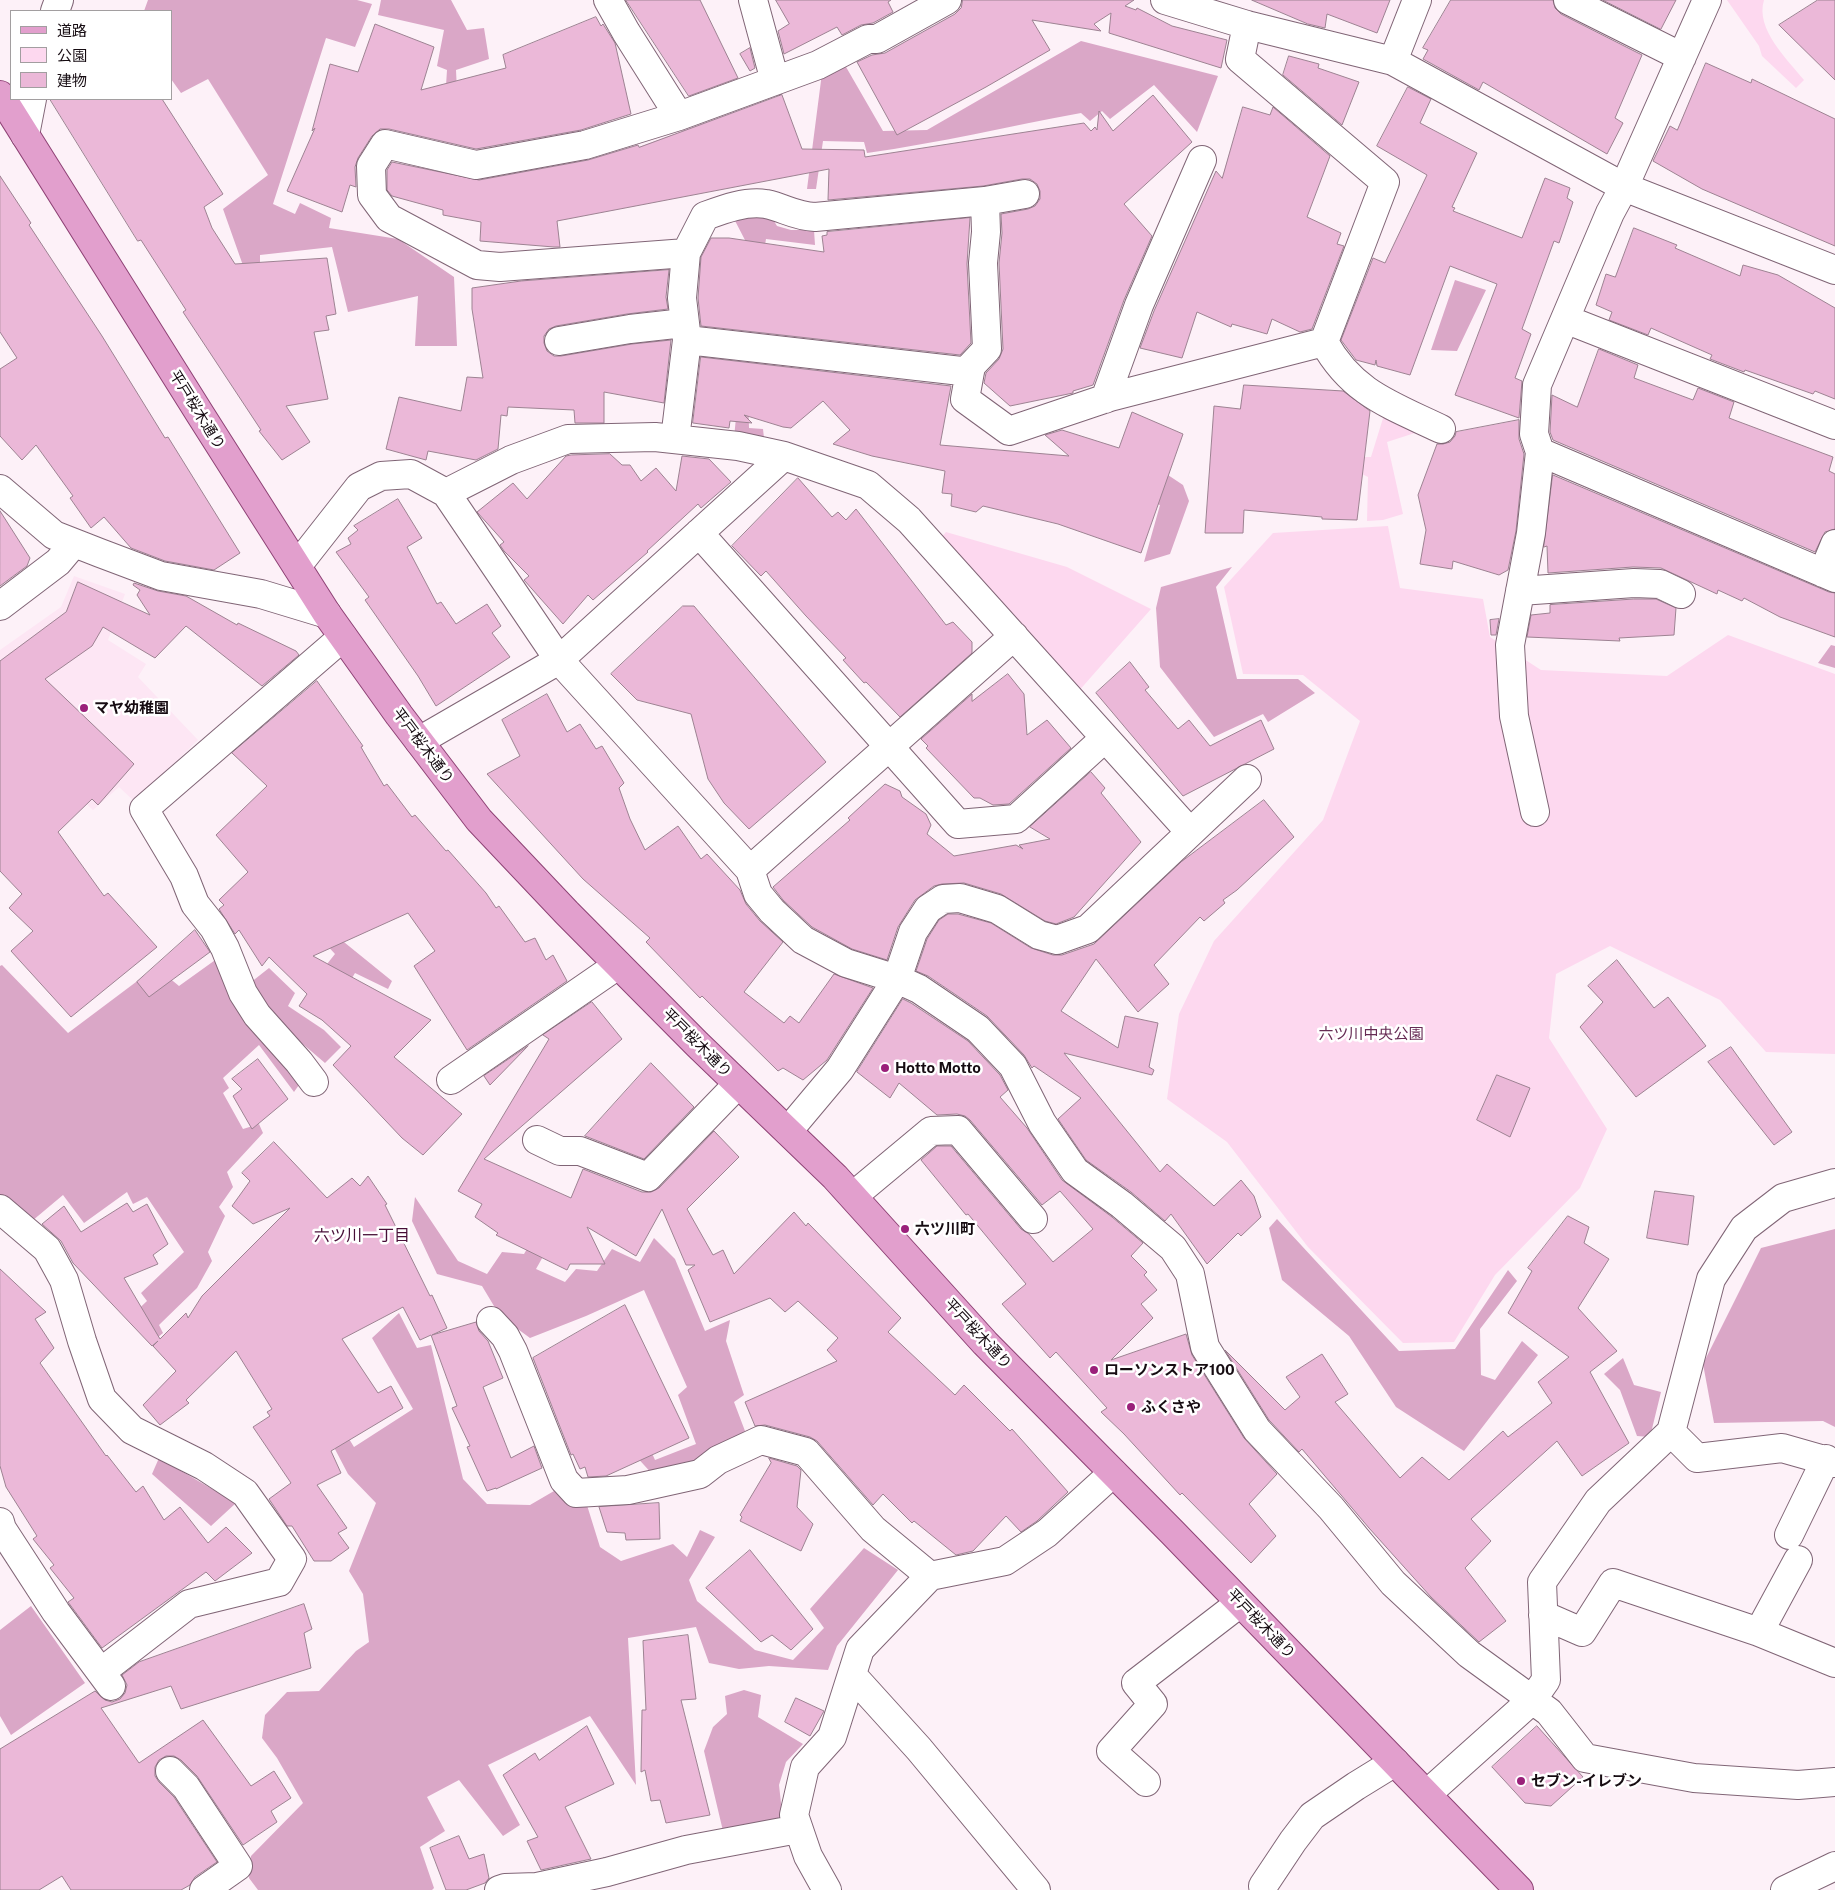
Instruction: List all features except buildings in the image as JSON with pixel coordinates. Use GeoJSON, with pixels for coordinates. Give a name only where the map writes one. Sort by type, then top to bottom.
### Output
{"type":"FeatureCollection","features":[{"type":"Feature","properties":{"kind":"main road","name":"平戸桜木通り"},"geometry":{"type":"LineString","coordinates":[[0,95],[327,614],[479,820],[566,913],[853,1196],[984,1344],[1113,1473],[1519,1890]]}},
{"type":"Feature","properties":{"kind":"street"},"geometry":{"type":"LineString","coordinates":[[608,0],[679,116]]}},
{"type":"Feature","properties":{"kind":"street"},"geometry":{"type":"LineString","coordinates":[[753,0],[775,81]]}},
{"type":"Feature","properties":{"kind":"street"},"geometry":{"type":"LineString","coordinates":[[686,253],[500,267],[477,265],[389,218],[372,196],[371,166],[385,144],[476,165],[585,144],[679,116],[818,65],[868,38],[877,39],[947,0]]}},
{"type":"Feature","properties":{"kind":"street"},"geometry":{"type":"LineString","coordinates":[[1165,0],[1247,25],[1393,61],[1624,187],[1835,270]]}},
{"type":"Feature","properties":{"kind":"street"},"geometry":{"type":"LineString","coordinates":[[1393,61],[1417,0]]}},
{"type":"Feature","properties":{"kind":"street"},"geometry":{"type":"LineString","coordinates":[[1568,0],[1682,57]]}},
{"type":"Feature","properties":{"kind":"street"},"geometry":{"type":"LineString","coordinates":[[1535,812],[1514,716],[1510,645],[1531,533],[1540,452],[1534,434],[1537,385],[1610,213],[1624,187],[1707,0]]}},
{"type":"Feature","properties":{"kind":"street"},"geometry":{"type":"LineString","coordinates":[[1247,25],[1238,66],[1385,182],[1324,342]]}},
{"type":"Feature","properties":{"kind":"street"},"geometry":{"type":"LineString","coordinates":[[25,135],[32,100]]}},
{"type":"Feature","properties":{"kind":"street"},"geometry":{"type":"LineString","coordinates":[[1105,399],[1139,305],[1202,160]]}},
{"type":"Feature","properties":{"kind":"street"},"geometry":{"type":"LineString","coordinates":[[675,439],[686,331],[682,298],[686,253],[705,216],[732,206],[766,204],[801,217],[815,217],[985,201],[1025,194]]}},
{"type":"Feature","properties":{"kind":"street"},"geometry":{"type":"LineString","coordinates":[[985,201],[986,232],[983,262],[987,349],[971,366],[965,399],[1009,431],[1105,399],[1324,342]]}},
{"type":"Feature","properties":{"kind":"street"},"geometry":{"type":"LineString","coordinates":[[1565,319],[1835,425]]}},
{"type":"Feature","properties":{"kind":"street"},"geometry":{"type":"LineString","coordinates":[[559,341],[630,328],[686,331],[970,372]]}},
{"type":"Feature","properties":{"kind":"street"},"geometry":{"type":"LineString","coordinates":[[1324,342],[1334,359],[1356,384],[1370,394],[1441,429]]}},
{"type":"Feature","properties":{"kind":"street"},"geometry":{"type":"LineString","coordinates":[[446,493],[511,460],[568,439],[655,437],[738,446],[784,456],[868,484],[909,520],[1190,832]]}},
{"type":"Feature","properties":{"kind":"street"},"geometry":{"type":"LineString","coordinates":[[1540,452],[1829,576],[1835,544]]}},
{"type":"Feature","properties":{"kind":"street"},"geometry":{"type":"LineString","coordinates":[[419,741],[559,660],[784,456]]}},
{"type":"Feature","properties":{"kind":"street"},"geometry":{"type":"LineString","coordinates":[[297,566],[359,486],[381,476],[411,474],[446,493],[559,660],[750,870],[758,894],[772,911],[803,940],[846,963],[898,979],[919,989],[978,1030],[1012,1066],[1042,1123],[1075,1170],[1122,1205],[1173,1248],[1190,1274],[1205,1347],[1257,1430],[1331,1508],[1393,1583],[1468,1654],[1549,1712],[1585,1758],[1694,1778],[1798,1785],[1835,1782]]}},
{"type":"Feature","properties":{"kind":"street"},"geometry":{"type":"LineString","coordinates":[[0,489],[54,536],[161,576],[262,594],[327,614]]}},
{"type":"Feature","properties":{"kind":"street"},"geometry":{"type":"LineString","coordinates":[[699,533],[958,824],[1016,819],[1105,738]]}},
{"type":"Feature","properties":{"kind":"street"},"geometry":{"type":"LineString","coordinates":[[0,606],[58,562],[74,543]]}},
{"type":"Feature","properties":{"kind":"street"},"geometry":{"type":"LineString","coordinates":[[1520,591],[1634,583],[1660,584],[1681,594]]}},
{"type":"Feature","properties":{"kind":"street"},"geometry":{"type":"LineString","coordinates":[[750,870],[1014,636]]}},
{"type":"Feature","properties":{"kind":"street"},"geometry":{"type":"LineString","coordinates":[[314,1082],[299,1062],[256,1015],[243,993],[225,948],[214,928],[195,904],[184,876],[144,809],[343,637]]}},
{"type":"Feature","properties":{"kind":"street"},"geometry":{"type":"LineString","coordinates":[[788,1131],[840,1069],[898,979],[913,932],[928,909],[943,899],[960,898],[997,909],[1039,934],[1057,940],[1088,929],[1247,779]]}},
{"type":"Feature","properties":{"kind":"street"},"geometry":{"type":"LineString","coordinates":[[451,1080],[618,965]]}},
{"type":"Feature","properties":{"kind":"street"},"geometry":{"type":"LineString","coordinates":[[537,1140],[560,1151],[580,1151],[648,1177],[738,1084]]}},
{"type":"Feature","properties":{"kind":"street"},"geometry":{"type":"LineString","coordinates":[[853,1196],[932,1131],[958,1130],[1033,1219]]}},
{"type":"Feature","properties":{"kind":"street"},"geometry":{"type":"LineString","coordinates":[[1427,1794],[1532,1700],[1546,1680],[1542,1582],[1598,1501],[1671,1432],[1711,1279],[1739,1235],[1744,1228],[1783,1198],[1835,1183]]}},
{"type":"Feature","properties":{"kind":"street"},"geometry":{"type":"LineString","coordinates":[[0,1209],[47,1249],[64,1280],[79,1344],[102,1399],[132,1430],[204,1466],[245,1493],[292,1559],[280,1582],[189,1604],[106,1680],[56,1612],[2,1529],[0,1522]]}},
{"type":"Feature","properties":{"kind":"street"},"geometry":{"type":"LineString","coordinates":[[491,1321],[505,1336],[513,1351],[564,1480],[576,1493],[628,1490],[700,1474],[718,1460],[761,1440],[806,1452],[873,1529],[930,1576]]}},
{"type":"Feature","properties":{"kind":"street"},"geometry":{"type":"LineString","coordinates":[[1671,1432],[1698,1458],[1782,1448],[1830,1461],[1789,1535]]}},
{"type":"Feature","properties":{"kind":"street"},"geometry":{"type":"LineString","coordinates":[[827,1890],[808,1856],[794,1815],[805,1767],[832,1737],[860,1649],[930,1576],[1005,1561],[1047,1533],[1113,1473]]}},
{"type":"Feature","properties":{"kind":"street"},"geometry":{"type":"LineString","coordinates":[[1760,1632],[1798,1560]]}},
{"type":"Feature","properties":{"kind":"street"},"geometry":{"type":"LineString","coordinates":[[1543,1615],[1582,1632],[1613,1584],[1760,1632],[1835,1663]]}},
{"type":"Feature","properties":{"kind":"street"},"geometry":{"type":"LineString","coordinates":[[1146,1782],[1111,1751],[1153,1704],[1136,1683],[1240,1603]]}},
{"type":"Feature","properties":{"kind":"street"},"geometry":{"type":"LineString","coordinates":[[852,1675],[920,1749],[1036,1890]]}},
{"type":"Feature","properties":{"kind":"street"},"geometry":{"type":"LineString","coordinates":[[1263,1886],[1292,1841],[1312,1816],[1395,1762]]}},
{"type":"Feature","properties":{"kind":"street"},"geometry":{"type":"LineString","coordinates":[[178,1779],[238,1866],[204,1890]]}},
{"type":"Feature","properties":{"kind":"street"},"geometry":{"type":"LineString","coordinates":[[499,1890],[505,1888],[537,1887],[607,1872],[686,1850],[798,1829]]}},
{"type":"Feature","properties":{"kind":"street"},"geometry":{"type":"LineString","coordinates":[[1785,1890],[1835,1866]]}},
{"type":"Feature","properties":{"kind":"shaded area"},"geometry":{"type":"Polygon","coordinates":[[[148,0],[357,0],[372,4],[355,47],[326,38],[273,204],[295,214],[300,203],[331,218],[329,228],[398,239],[454,277],[457,346],[415,346],[418,296],[348,312],[332,247],[260,255],[260,273],[246,274],[223,209],[268,175],[208,79],[181,93],[172,80],[172,10],[144,10],[148,0]]]}},
{"type":"Feature","properties":{"kind":"shaded area"},"geometry":{"type":"Polygon","coordinates":[[[381,0],[451,0],[467,30],[484,28],[489,59],[456,70],[458,113],[444,117],[447,70],[437,66],[444,30],[378,15],[381,0]]]}},
{"type":"Feature","properties":{"kind":"shaded area"},"geometry":{"type":"Polygon","coordinates":[[[1081,41],[1218,76],[1197,132],[1154,85],[1110,119],[1102,111],[1090,121],[1081,113],[867,153],[864,142],[823,141],[816,189],[807,189],[822,73],[842,60],[883,131],[927,130],[1081,41]]]}},
{"type":"Feature","properties":{"kind":"shaded area"},"geometry":{"type":"Polygon","coordinates":[[[731,213],[771,216],[777,226],[791,230],[814,230],[815,245],[766,239],[751,329],[746,242],[731,213]]]}},
{"type":"Feature","properties":{"kind":"shaded area"},"geometry":{"type":"Polygon","coordinates":[[[1455,280],[1486,290],[1457,351],[1431,350],[1455,280]]]}},
{"type":"Feature","properties":{"kind":"shaded area"},"geometry":{"type":"Polygon","coordinates":[[[748,386],[749,428],[763,429],[764,438],[734,438],[739,387],[748,386]]]}},
{"type":"Feature","properties":{"kind":"shaded area"},"geometry":{"type":"Polygon","coordinates":[[[1162,471],[1183,485],[1189,501],[1170,554],[1144,562],[1160,505],[1106,488],[1162,471]]]}},
{"type":"Feature","properties":{"kind":"shaded area"},"geometry":{"type":"Polygon","coordinates":[[[1232,567],[1216,587],[1237,679],[1298,679],[1315,693],[1268,722],[1263,714],[1214,737],[1160,667],[1156,608],[1161,587],[1232,567]]]}},
{"type":"Feature","properties":{"kind":"shaded area","name":"マヤ幼稚園"},"geometry":{"type":"Polygon","coordinates":[[[74,576],[125,594],[108,640],[146,664],[138,677],[198,740],[135,802],[119,787],[93,810],[50,772],[0,812],[0,650],[61,607],[74,576]]]}},
{"type":"Feature","properties":{"kind":"shaded area"},"geometry":{"type":"Polygon","coordinates":[[[1831,645],[1835,646],[1835,668],[1818,663],[1831,645]]]}},
{"type":"Feature","properties":{"kind":"shaded area"},"geometry":{"type":"Polygon","coordinates":[[[318,921],[392,981],[388,989],[355,973],[349,983],[327,964],[335,954],[313,930],[318,921]]]}},
{"type":"Feature","properties":{"kind":"shaded area"},"geometry":{"type":"Polygon","coordinates":[[[218,958],[301,1082],[294,1092],[259,1045],[223,1078],[229,1088],[223,1093],[243,1129],[259,1124],[263,1133],[227,1172],[233,1187],[219,1207],[225,1216],[208,1252],[212,1261],[197,1288],[159,1325],[163,1333],[152,1342],[130,1317],[147,1301],[141,1293],[184,1252],[147,1197],[133,1204],[127,1192],[84,1223],[63,1195],[32,1221],[0,1197],[0,966],[2,965],[68,1033],[156,967],[179,986],[218,958]]]}},
{"type":"Feature","properties":{"kind":"shaded area"},"geometry":{"type":"Polygon","coordinates":[[[269,968],[295,993],[288,1006],[324,1030],[341,1047],[325,1063],[269,1015],[250,983],[269,968]]]}},
{"type":"Feature","properties":{"kind":"shaded area"},"geometry":{"type":"Polygon","coordinates":[[[415,1197],[458,1261],[487,1274],[502,1252],[524,1254],[539,1228],[545,1253],[536,1269],[565,1282],[576,1269],[597,1271],[612,1249],[640,1262],[654,1238],[675,1259],[705,1331],[730,1320],[726,1341],[744,1395],[734,1402],[745,1431],[689,1466],[654,1476],[634,1454],[643,1433],[655,1460],[696,1444],[678,1395],[687,1387],[644,1290],[530,1338],[500,1316],[482,1286],[437,1274],[412,1221],[415,1197]]]}},
{"type":"Feature","properties":{"kind":"shaded area"},"geometry":{"type":"Polygon","coordinates":[[[1277,1219],[1399,1351],[1455,1349],[1508,1270],[1517,1281],[1480,1329],[1481,1375],[1495,1380],[1522,1341],[1538,1355],[1464,1451],[1396,1407],[1349,1336],[1282,1280],[1269,1228],[1277,1219]]]}},
{"type":"Feature","properties":{"kind":"shaded area"},"geometry":{"type":"Polygon","coordinates":[[[1835,1229],[1835,1427],[1823,1421],[1714,1423],[1703,1364],[1761,1248],[1835,1229]]]}},
{"type":"Feature","properties":{"kind":"shaded area"},"geometry":{"type":"Polygon","coordinates":[[[399,1313],[417,1348],[431,1345],[463,1479],[487,1504],[530,1505],[554,1491],[586,1502],[600,1547],[621,1561],[673,1544],[687,1557],[700,1530],[715,1537],[689,1580],[697,1601],[755,1650],[793,1660],[824,1628],[810,1609],[864,1548],[898,1570],[837,1646],[828,1670],[769,1666],[739,1669],[709,1663],[696,1627],[628,1638],[636,1785],[590,1716],[488,1765],[520,1825],[503,1836],[459,1780],[427,1797],[445,1831],[420,1847],[434,1888],[432,1890],[258,1890],[249,1878],[251,1856],[303,1803],[277,1758],[262,1738],[265,1715],[287,1692],[319,1691],[356,1651],[369,1642],[363,1594],[349,1571],[376,1503],[348,1474],[326,1432],[340,1424],[354,1447],[413,1409],[372,1338],[399,1313]]]}},
{"type":"Feature","properties":{"kind":"shaded area"},"geometry":{"type":"Polygon","coordinates":[[[1623,1358],[1634,1385],[1661,1392],[1650,1437],[1637,1436],[1620,1390],[1604,1374],[1623,1358]]]}},
{"type":"Feature","properties":{"kind":"shaded area"},"geometry":{"type":"Polygon","coordinates":[[[159,1458],[236,1503],[211,1526],[152,1474],[159,1458]]]}},
{"type":"Feature","properties":{"kind":"shaded area"},"geometry":{"type":"Polygon","coordinates":[[[31,1606],[85,1683],[11,1735],[0,1716],[0,1630],[31,1606]]]}},
{"type":"Feature","properties":{"kind":"shaded area"},"geometry":{"type":"Polygon","coordinates":[[[744,1690],[761,1695],[758,1717],[803,1744],[786,1762],[779,1785],[783,1821],[723,1831],[704,1751],[713,1727],[727,1714],[725,1696],[744,1690]]]}},
{"type":"Feature","properties":{"kind":"green space"},"geometry":{"type":"Polygon","coordinates":[[[1727,0],[1764,0],[1762,11],[1768,33],[1804,80],[1796,88],[1762,56],[1759,46],[1727,0]]]}},
{"type":"Feature","properties":{"kind":"green space"},"geometry":{"type":"Polygon","coordinates":[[[1384,415],[1418,432],[1387,442],[1403,514],[1383,520],[1367,521],[1368,477],[1360,473],[1360,457],[1371,457],[1384,415]]]}},
{"type":"Feature","properties":{"kind":"green space","name":"六ツ川中央公園"},"geometry":{"type":"Polygon","coordinates":[[[1388,526],[1400,588],[1483,599],[1490,637],[1541,670],[1667,676],[1728,635],[1835,674],[1835,1054],[1766,1052],[1720,1000],[1610,946],[1556,974],[1549,1038],[1607,1129],[1580,1188],[1495,1275],[1454,1342],[1403,1343],[1308,1247],[1227,1142],[1167,1099],[1179,1014],[1214,941],[1323,820],[1360,721],[1303,675],[1243,674],[1224,587],[1273,533],[1388,526]]]}},
{"type":"Feature","properties":{"kind":"green space"},"geometry":{"type":"Polygon","coordinates":[[[946,532],[1067,567],[1151,609],[1077,693],[940,539],[946,532]]]}},
{"type":"Feature","properties":{"kind":"place","name":"マヤ幼稚園"},"geometry":{"type":"Point","coordinates":[84,708]}},
{"type":"Feature","properties":{"kind":"place","name":"Hotto Motto"},"geometry":{"type":"Point","coordinates":[885,1068]}},
{"type":"Feature","properties":{"kind":"place","name":"六ツ川町"},"geometry":{"type":"Point","coordinates":[905,1229]}},
{"type":"Feature","properties":{"kind":"place","name":"ローソンストア100"},"geometry":{"type":"Point","coordinates":[1094,1370]}},
{"type":"Feature","properties":{"kind":"place","name":"ふくさや"},"geometry":{"type":"Point","coordinates":[1131,1407]}},
{"type":"Feature","properties":{"kind":"place","name":"セブン-イレブン"},"geometry":{"type":"Point","coordinates":[1521,1781]}},
{"type":"Feature","properties":{"kind":"district","name":"六ツ川一丁目"},"geometry":{"type":"Point","coordinates":[362,1236]}}]}
